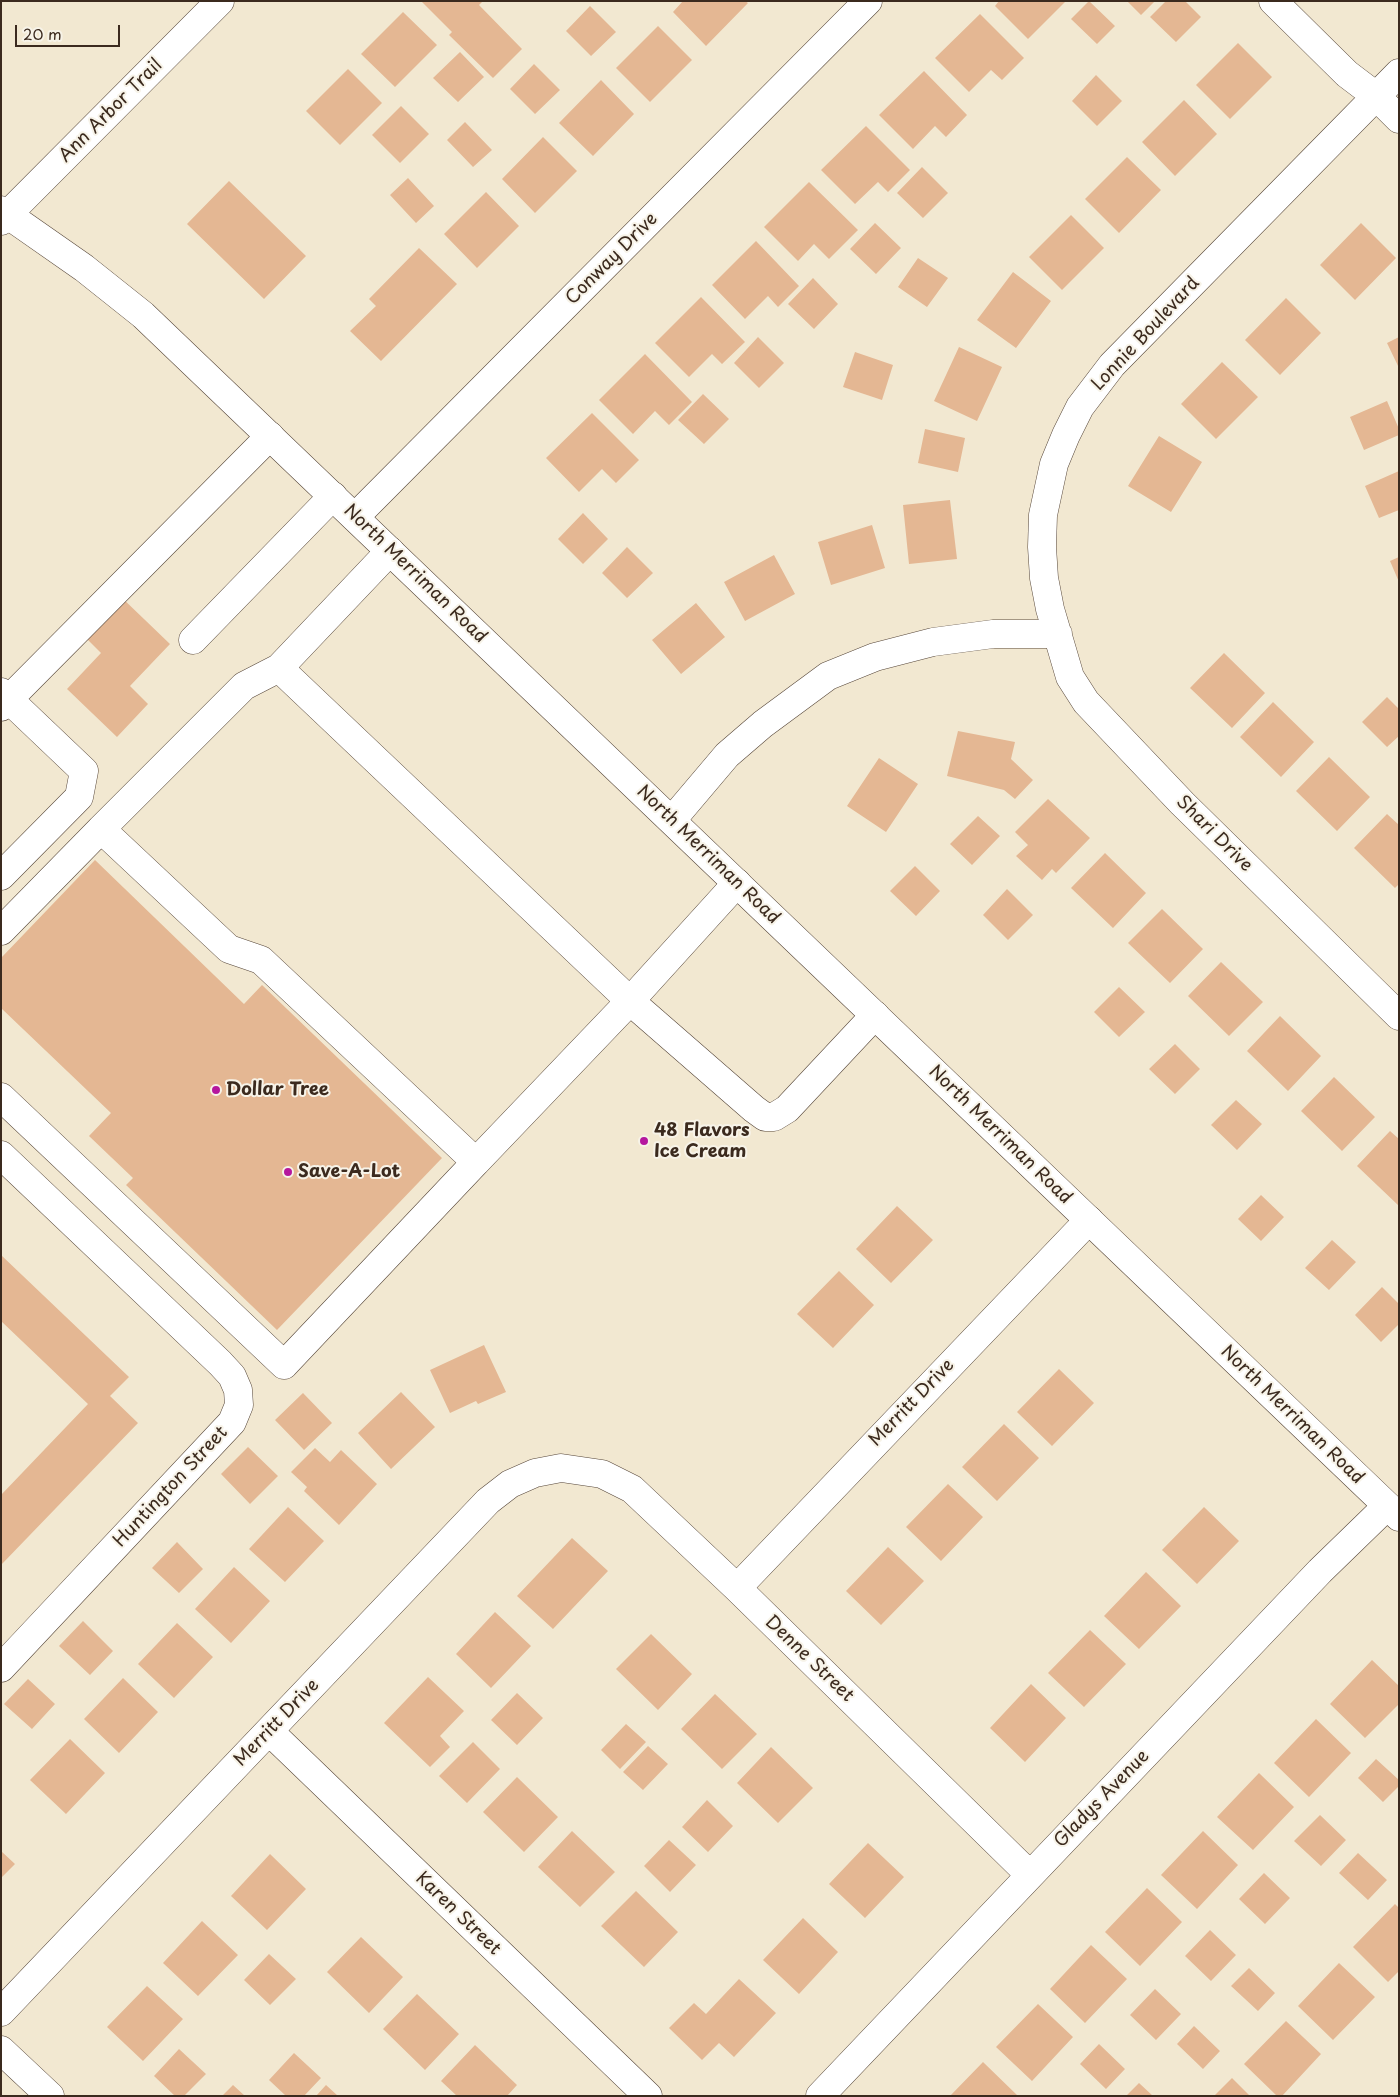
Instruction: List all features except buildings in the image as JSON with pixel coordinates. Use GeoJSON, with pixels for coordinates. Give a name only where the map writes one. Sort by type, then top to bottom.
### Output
{"type":"FeatureCollection","features":[{"type":"Feature","properties":{"kind":"street","name":"Conway Drive"},"geometry":{"type":"LineString","coordinates":[[355,517],[868,1]]}},
{"type":"Feature","properties":{"kind":"street"},"geometry":{"type":"LineString","coordinates":[[1273,1],[1347,74],[1376,96],[1399,118]]}},
{"type":"Feature","properties":{"kind":"street","name":"Ann Arbor Trail"},"geometry":{"type":"LineString","coordinates":[[3,215],[213,3]]}},
{"type":"Feature","properties":{"kind":"street","name":"Lonnie Boulevard"},"geometry":{"type":"LineString","coordinates":[[1058,634],[1050,609],[1044,578],[1043,515],[1054,464],[1080,407],[1112,366],[1399,73]]}},
{"type":"Feature","properties":{"kind":"street","name":"North Merriman Road"},"geometry":{"type":"LineString","coordinates":[[3,215],[84,268],[143,315],[1393,1511]]}},
{"type":"Feature","properties":{"kind":"street"},"geometry":{"type":"LineString","coordinates":[[1,876],[79,797],[84,771],[4,699],[270,436]]}},
{"type":"Feature","properties":{"kind":"street"},"geometry":{"type":"LineString","coordinates":[[193,640],[333,496]]}},
{"type":"Feature","properties":{"kind":"street"},"geometry":{"type":"LineString","coordinates":[[1,932],[244,686],[279,668],[390,551]]}},
{"type":"Feature","properties":{"kind":"street"},"geometry":{"type":"LineString","coordinates":[[672,820],[727,755],[763,724],[828,676],[875,657],[933,642],[993,634],[1058,634]]}},
{"type":"Feature","properties":{"kind":"street","name":"Shari Drive"},"geometry":{"type":"LineString","coordinates":[[1058,634],[1070,677],[1086,702],[1182,803],[1399,1016]]}},
{"type":"Feature","properties":{"kind":"street"},"geometry":{"type":"LineString","coordinates":[[279,668],[630,1001],[754,1110],[765,1116],[774,1117],[787,1109],[875,1016]]}},
{"type":"Feature","properties":{"kind":"street"},"geometry":{"type":"LineString","coordinates":[[101,829],[229,949],[261,960],[476,1162]]}},
{"type":"Feature","properties":{"kind":"street"},"geometry":{"type":"LineString","coordinates":[[1,1097],[284,1365],[630,1001],[737,883]]}},
{"type":"Feature","properties":{"kind":"street","name":"Huntington Street"},"geometry":{"type":"LineString","coordinates":[[1,1155],[220,1363],[232,1376],[238,1390],[239,1405],[232,1422],[1,1668]]}},
{"type":"Feature","properties":{"kind":"street","name":"Merritt Drive"},"geometry":{"type":"LineString","coordinates":[[737,1588],[1089,1220]]}},
{"type":"Feature","properties":{"kind":"street","name":"Merritt Drive"},"geometry":{"type":"LineString","coordinates":[[1,2012],[488,1501],[510,1484],[534,1473],[561,1468],[572,1469]]}},
{"type":"Feature","properties":{"kind":"street","name":"Denne Street"},"geometry":{"type":"LineString","coordinates":[[572,1469],[602,1474],[632,1489],[737,1588],[1030,1875]]}},
{"type":"Feature","properties":{"kind":"street","name":"Gladys Avenue"},"geometry":{"type":"LineString","coordinates":[[820,2096],[1320,1570],[1393,1511]]}},
{"type":"Feature","properties":{"kind":"street","name":"Karen Street"},"geometry":{"type":"LineString","coordinates":[[268,1731],[648,2096]]}},
{"type":"Feature","properties":{"kind":"street"},"geometry":{"type":"LineString","coordinates":[[1,2050],[50,2096]]}},
{"type":"Feature","properties":{"kind":"place","name":"Dollar Tree"},"geometry":{"type":"Point","coordinates":[216,1090]}},
{"type":"Feature","properties":{"kind":"place","name":"48 Flavors Ice Cream"},"geometry":{"type":"Point","coordinates":[644,1141]}},
{"type":"Feature","properties":{"kind":"place","name":"Save-A-Lot"},"geometry":{"type":"Point","coordinates":[288,1172]}}]}
